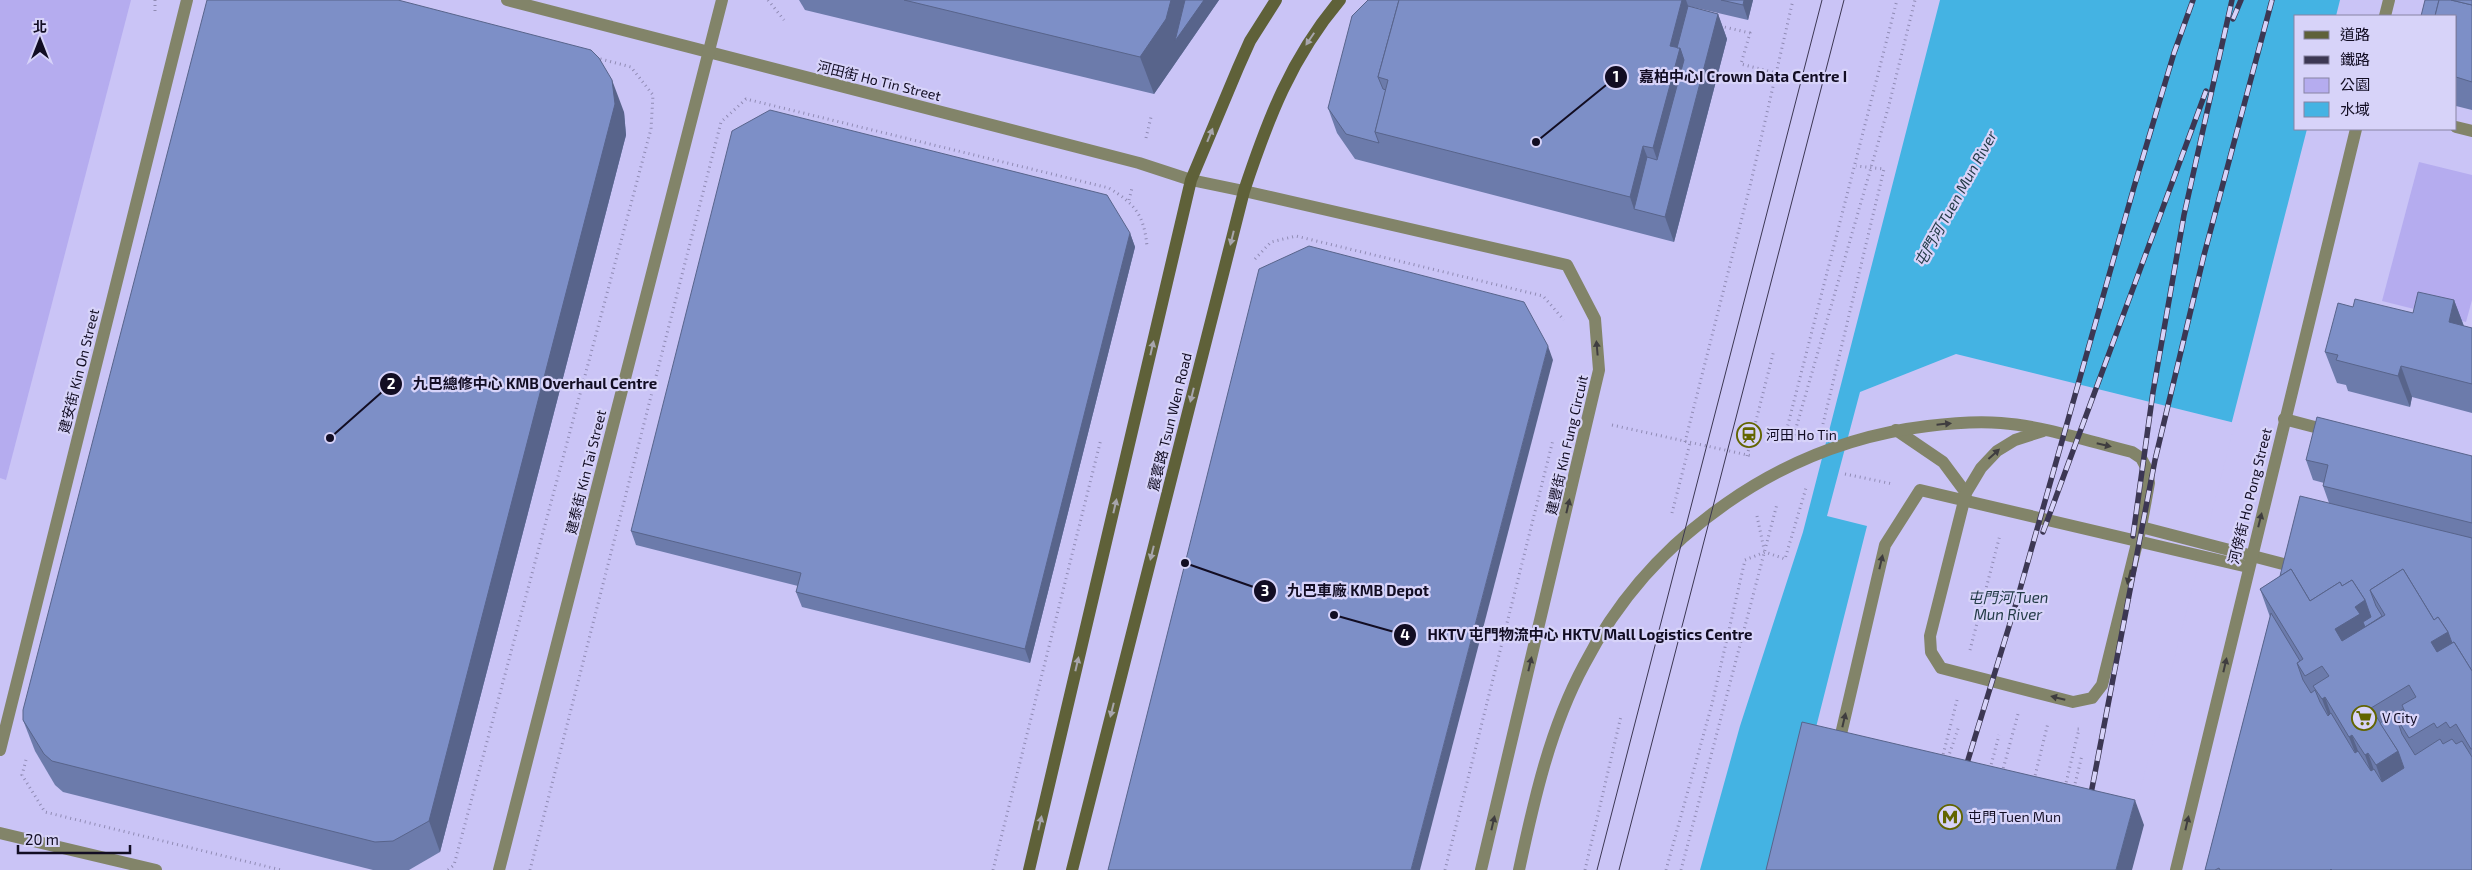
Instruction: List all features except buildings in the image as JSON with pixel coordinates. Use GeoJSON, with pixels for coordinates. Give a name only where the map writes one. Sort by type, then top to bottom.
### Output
{"type":"FeatureCollection","features":[{"type":"Feature","properties":{"kind":"main road"},"geometry":{"type":"LineString","coordinates":[[1029,870],[1191,180],[1242,59],[1276,0]]}},
{"type":"Feature","properties":{"kind":"main road","name":"震寰路 Tsun Wen Road"},"geometry":{"type":"LineString","coordinates":[[1072,870],[1244,190],[1265,128],[1283,86],[1302,51],[1340,0]]}},
{"type":"Feature","properties":{"kind":"street","name":"建安街 Kin On Street"},"geometry":{"type":"LineString","coordinates":[[0,750],[187,0]]}},
{"type":"Feature","properties":{"kind":"street","name":"河田街 Ho Tin Street"},"geometry":{"type":"LineString","coordinates":[[507,0],[1139,163],[1191,180],[1244,190]]}},
{"type":"Feature","properties":{"kind":"street","name":"建泰街 Kin Tai Street"},"geometry":{"type":"LineString","coordinates":[[499,870],[722,0]]}},
{"type":"Feature","properties":{"kind":"street"},"geometry":{"type":"LineString","coordinates":[[2385,15],[2389,0]]}},
{"type":"Feature","properties":{"kind":"street"},"geometry":{"type":"LineString","coordinates":[[2457,127],[2472,131]]}},
{"type":"Feature","properties":{"kind":"street","name":"河傍街 Ho Pong Street"},"geometry":{"type":"LineString","coordinates":[[2176,870],[2248,567],[2356,130]]}},
{"type":"Feature","properties":{"kind":"street","name":"建豐街 Kin Fung Circuit"},"geometry":{"type":"LineString","coordinates":[[1244,190],[1567,265],[1595,319],[1599,370],[1481,870]]}},
{"type":"Feature","properties":{"kind":"street"},"geometry":{"type":"LineString","coordinates":[[2284,419],[2342,434]]}},
{"type":"Feature","properties":{"kind":"street"},"geometry":{"type":"LineString","coordinates":[[1518,870],[1532,808],[1562,714],[1583,666],[1600,637],[1635,586],[1692,529],[1725,504],[1770,476],[1852,441],[1896,430],[1956,423],[2002,423],[2043,431],[2132,452],[2141,458],[2147,469],[2150,483],[2102,685],[2092,698],[2073,702],[1941,668],[1931,652],[1930,636],[1966,493],[1981,468],[1997,451],[2015,440],[2043,431]]}},
{"type":"Feature","properties":{"kind":"street"},"geometry":{"type":"LineString","coordinates":[[1896,430],[1943,462],[1966,493]]}},
{"type":"Feature","properties":{"kind":"street"},"geometry":{"type":"LineString","coordinates":[[1836,755],[1885,545],[1920,490],[2248,567]]}},
{"type":"Feature","properties":{"kind":"street"},"geometry":{"type":"LineString","coordinates":[[2141,527],[2295,566]]}},
{"type":"Feature","properties":{"kind":"street"},"geometry":{"type":"LineString","coordinates":[[0,833],[156,870]]}},
{"type":"Feature","properties":{"kind":"path"},"geometry":{"type":"LineString","coordinates":[[155,0],[155,12]]}},
{"type":"Feature","properties":{"kind":"path"},"geometry":{"type":"LineString","coordinates":[[768,0],[784,20]]}},
{"type":"Feature","properties":{"kind":"path"},"geometry":{"type":"LineString","coordinates":[[1685,442],[1793,0]]}},
{"type":"Feature","properties":{"kind":"path"},"geometry":{"type":"LineString","coordinates":[[1784,442],[1898,0]]}},
{"type":"Feature","properties":{"kind":"path"},"geometry":{"type":"LineString","coordinates":[[1794,438],[1871,168],[1915,0]]}},
{"type":"Feature","properties":{"kind":"path"},"geometry":{"type":"LineString","coordinates":[[1713,24],[1750,33],[1742,64],[1776,73]]}},
{"type":"Feature","properties":{"kind":"path"},"geometry":{"type":"LineString","coordinates":[[448,870],[454,866],[652,129],[653,95],[631,68],[593,58]]}},
{"type":"Feature","properties":{"kind":"path"},"geometry":{"type":"LineString","coordinates":[[530,870],[721,122],[746,98],[1109,188],[1129,200],[1145,225],[1147,253]]}},
{"type":"Feature","properties":{"kind":"path"},"geometry":{"type":"LineString","coordinates":[[1821,431],[1884,169],[1856,166]]}},
{"type":"Feature","properties":{"kind":"path"},"geometry":{"type":"LineString","coordinates":[[1252,262],[1271,242],[1296,236],[1543,296],[1567,324]]}},
{"type":"Feature","properties":{"kind":"path"},"geometry":{"type":"LineString","coordinates":[[1747,455],[1774,350]]}},
{"type":"Feature","properties":{"kind":"path"},"geometry":{"type":"LineString","coordinates":[[1606,424],[1755,457]]}},
{"type":"Feature","properties":{"kind":"path"},"geometry":{"type":"LineString","coordinates":[[993,870],[1102,436]]}},
{"type":"Feature","properties":{"kind":"path"},"geometry":{"type":"LineString","coordinates":[[1445,870],[1553,439]]}},
{"type":"Feature","properties":{"kind":"path"},"geometry":{"type":"LineString","coordinates":[[1671,516],[1690,444]]}},
{"type":"Feature","properties":{"kind":"path"},"geometry":{"type":"LineString","coordinates":[[1839,472],[1920,490]]}},
{"type":"Feature","properties":{"kind":"path"},"geometry":{"type":"LineString","coordinates":[[1666,870],[1712,704],[1745,560],[1765,552],[1785,559],[1807,484]]}},
{"type":"Feature","properties":{"kind":"path"},"geometry":{"type":"LineString","coordinates":[[1681,870],[1779,494]]}},
{"type":"Feature","properties":{"kind":"path"},"geometry":{"type":"LineString","coordinates":[[2001,778],[2017,714]]}},
{"type":"Feature","properties":{"kind":"path"},"geometry":{"type":"LineString","coordinates":[[1585,870],[1621,716]]}},
{"type":"Feature","properties":{"kind":"path"},"geometry":{"type":"LineString","coordinates":[[2032,787],[2048,722]]}},
{"type":"Feature","properties":{"kind":"path"},"geometry":{"type":"LineString","coordinates":[[1947,761],[1959,726]]}},
{"type":"Feature","properties":{"kind":"path"},"geometry":{"type":"LineString","coordinates":[[2063,795],[2079,729]]}},
{"type":"Feature","properties":{"kind":"path"},"geometry":{"type":"LineString","coordinates":[[1990,771],[1999,735]]}},
{"type":"Feature","properties":{"kind":"path"},"geometry":{"type":"LineString","coordinates":[[27,755],[22,775],[45,812],[281,870]]}},
{"type":"Feature","properties":{"kind":"path"},"geometry":{"type":"LineString","coordinates":[[2073,790],[2082,755]]}},
{"type":"Feature","properties":{"kind":"green space"},"geometry":{"type":"Polygon","coordinates":[[[0,0],[131,0],[6,480],[0,478],[0,0]]]}},
{"type":"Feature","properties":{"kind":"green space"},"geometry":{"type":"Polygon","coordinates":[[[2419,162],[2472,175],[2472,300],[2466,322],[2382,301],[2419,162]]]}},
{"type":"Feature","properties":{"kind":"water","name":"屯門河 Tuen Mun River"},"geometry":{"type":"Polygon","coordinates":[[[1940,0],[2340,0],[2336,15],[2294,15],[2294,130],[2307,130],[2117,870],[1700,870],[1740,726],[1803,532],[1940,0]]]}},
{"type":"Feature","properties":{"kind":"pier","name":"屯門河 Tuen Mun River"},"geometry":{"type":"Polygon","coordinates":[[[1956,354],[2235,423],[2132,822],[1811,747],[1867,526],[1827,516],[1860,392],[1956,354]]]}},
{"type":"Feature","properties":{"kind":"tram line"},"geometry":{"type":"LineString","coordinates":[[1597,870],[1822,0]]}},
{"type":"Feature","properties":{"kind":"tram line"},"geometry":{"type":"LineString","coordinates":[[1619,870],[1844,0]]}},
{"type":"Feature","properties":{"kind":"railway"},"geometry":{"type":"LineString","coordinates":[[1964,773],[2015,607],[2134,187],[2174,53],[2193,0]]}},
{"type":"Feature","properties":{"kind":"railway"},"geometry":{"type":"LineString","coordinates":[[2133,536],[2153,392],[2184,215],[2232,0]]}},
{"type":"Feature","properties":{"kind":"railway"},"geometry":{"type":"LineString","coordinates":[[2233,19],[2241,0]]}},
{"type":"Feature","properties":{"kind":"railway"},"geometry":{"type":"LineString","coordinates":[[2089,804],[2155,460],[2204,255],[2272,0]]}},
{"type":"Feature","properties":{"kind":"railway"},"geometry":{"type":"LineString","coordinates":[[2043,532],[2206,91]]}},
{"type":"Feature","properties":{"kind":"place","name":"嘉柏中心I Crown Data Centre I"},"geometry":{"type":"Point","coordinates":[1536,142]}},
{"type":"Feature","properties":{"kind":"place","name":"河田 Ho Tin"},"geometry":{"type":"Point","coordinates":[1749,435]}},
{"type":"Feature","properties":{"kind":"place","name":"九巴總修中心 KMB Overhaul Centre"},"geometry":{"type":"Point","coordinates":[330,438]}},
{"type":"Feature","properties":{"kind":"place","name":"九巴車廠 KMB Depot"},"geometry":{"type":"Point","coordinates":[1185,563]}},
{"type":"Feature","properties":{"kind":"place","name":"HKTV 屯門物流中心 HKTV Mall Logistics Centre"},"geometry":{"type":"Point","coordinates":[1334,615]}},
{"type":"Feature","properties":{"kind":"place","name":"V City"},"geometry":{"type":"Point","coordinates":[2364,718]}},
{"type":"Feature","properties":{"kind":"place","name":"屯門 Tuen Mun"},"geometry":{"type":"Point","coordinates":[1950,817]}}]}
